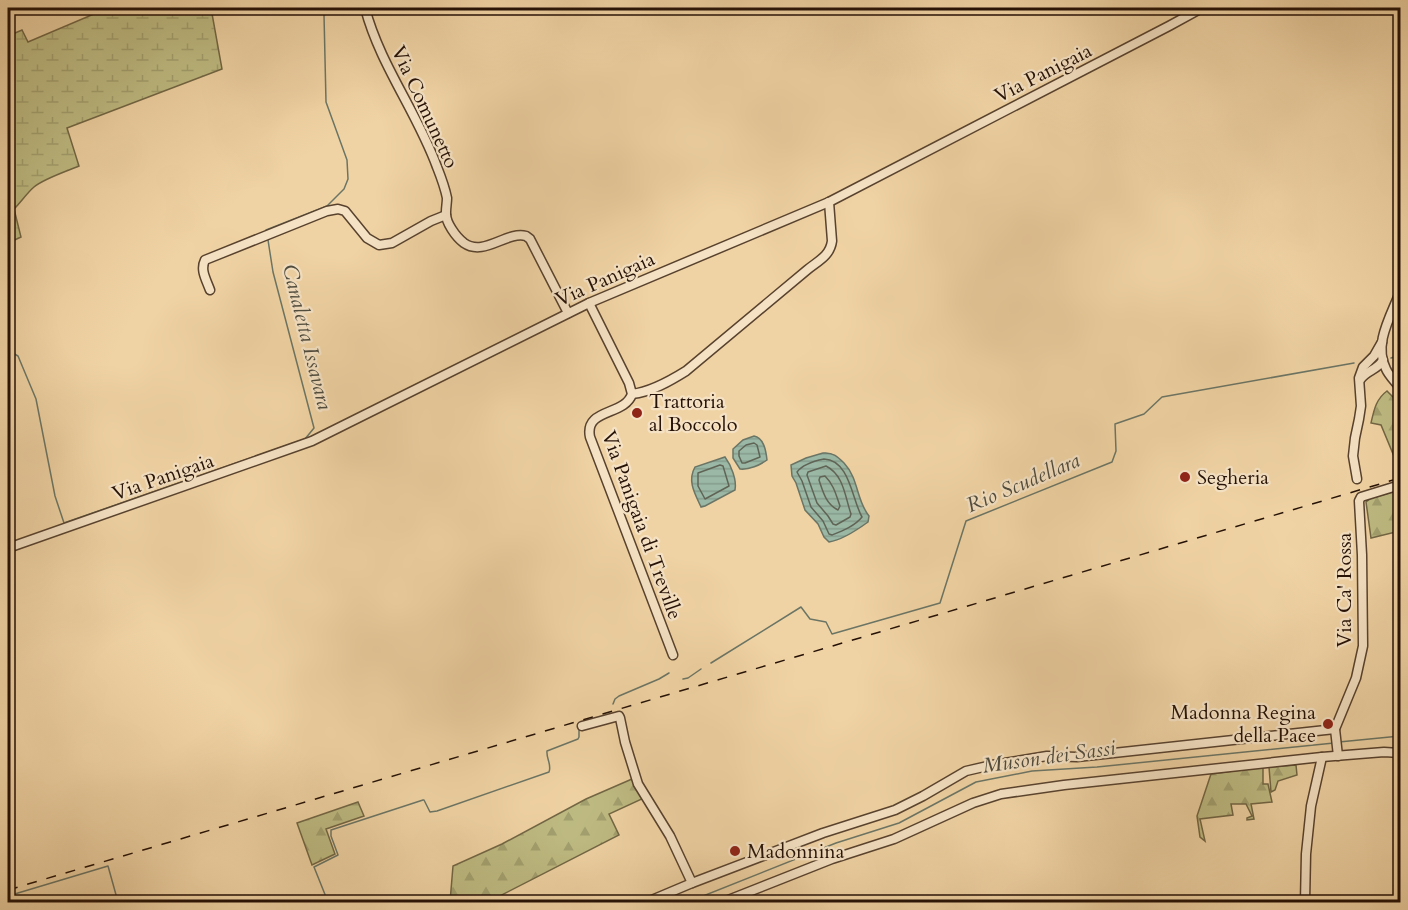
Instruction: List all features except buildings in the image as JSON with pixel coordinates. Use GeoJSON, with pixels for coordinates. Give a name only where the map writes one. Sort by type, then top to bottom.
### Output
{"type":"FeatureCollection","features":[{"type":"Feature","properties":{"kind":"street","name":"Via Comunetto"},"geometry":{"type":"LineString","coordinates":[[365,8],[377,43],[435,161],[447,198],[446,215],[452,228],[459,238],[469,245],[482,246],[516,235],[526,236],[549,274],[568,313]]}},
{"type":"Feature","properties":{"kind":"street","name":"Via Panigaia"},"geometry":{"type":"LineString","coordinates":[[8,548],[312,441],[589,303],[829,202],[1202,8]]}},
{"type":"Feature","properties":{"kind":"street","name":"Via Panigaia di Treville"},"geometry":{"type":"LineString","coordinates":[[673,655],[589,433],[590,425],[595,419],[628,402],[632,394],[668,381],[686,370],[826,256],[832,241],[829,202]]}},
{"type":"Feature","properties":{"kind":"street"},"geometry":{"type":"LineString","coordinates":[[210,290],[203,272],[202,265],[205,260],[327,211],[338,209],[345,211],[367,238],[379,245],[392,243],[446,215]]}},
{"type":"Feature","properties":{"kind":"street"},"geometry":{"type":"LineString","coordinates":[[1389,374],[1383,360],[1382,342],[1401,292]]}},
{"type":"Feature","properties":{"kind":"street"},"geometry":{"type":"LineString","coordinates":[[589,303],[632,394]]}},
{"type":"Feature","properties":{"kind":"street"},"geometry":{"type":"LineString","coordinates":[[1357,480],[1353,456],[1361,406],[1359,378],[1363,368],[1382,342]]}},
{"type":"Feature","properties":{"kind":"street"},"geometry":{"type":"LineString","coordinates":[[1370,360],[1383,360]]}},
{"type":"Feature","properties":{"kind":"street"},"geometry":{"type":"LineString","coordinates":[[1359,386],[1363,375],[1376,368],[1383,360]]}},
{"type":"Feature","properties":{"kind":"street"},"geometry":{"type":"LineString","coordinates":[[1376,368],[1389,374],[1401,388]]}},
{"type":"Feature","properties":{"kind":"street","name":"Via Ca' Rossa"},"geometry":{"type":"LineString","coordinates":[[1335,731],[1356,678],[1363,646],[1359,501],[1361,497],[1401,485]]}},
{"type":"Feature","properties":{"kind":"street"},"geometry":{"type":"LineString","coordinates":[[582,726],[619,716],[624,742],[638,784],[670,836],[692,883]]}},
{"type":"Feature","properties":{"kind":"street"},"geometry":{"type":"LineString","coordinates":[[647,903],[692,883],[895,810],[966,771],[978,768],[1047,756],[1077,757],[1335,731],[1338,754]]}},
{"type":"Feature","properties":{"kind":"street"},"geometry":{"type":"LineString","coordinates":[[723,903],[832,859],[894,839],[973,803],[1001,794],[1064,784],[1338,754],[1401,753]]}},
{"type":"Feature","properties":{"kind":"street"},"geometry":{"type":"LineString","coordinates":[[1305,903],[1306,854],[1310,816],[1322,757]]}},
{"type":"Feature","properties":{"kind":"green space"},"geometry":{"type":"Polygon","coordinates":[[[108,8],[211,8],[222,69],[67,128],[79,166],[43,181],[29,192],[14,209],[21,237],[8,243],[8,36],[22,30],[28,42],[108,8]]]}},
{"type":"Feature","properties":{"kind":"green space"},"geometry":{"type":"Polygon","coordinates":[[[1387,391],[1400,404],[1400,460],[1396,461],[1381,425],[1371,423],[1378,401],[1387,391]]]}},
{"type":"Feature","properties":{"kind":"green space"},"geometry":{"type":"Polygon","coordinates":[[[1400,490],[1400,531],[1371,538],[1366,502],[1371,498],[1400,490]]]}},
{"type":"Feature","properties":{"kind":"green space"},"geometry":{"type":"Polygon","coordinates":[[[1296,765],[1297,775],[1278,781],[1275,790],[1271,792],[1269,767],[1296,765]]]}},
{"type":"Feature","properties":{"kind":"green space"},"geometry":{"type":"Polygon","coordinates":[[[1263,767],[1263,784],[1268,784],[1272,802],[1251,804],[1254,819],[1247,820],[1252,816],[1246,804],[1231,804],[1233,815],[1200,819],[1205,841],[1200,837],[1197,816],[1211,774],[1263,767]]]}},
{"type":"Feature","properties":{"kind":"green space"},"geometry":{"type":"Polygon","coordinates":[[[632,779],[644,798],[609,814],[619,835],[488,902],[450,902],[453,866],[502,844],[586,799],[632,779]]]}},
{"type":"Feature","properties":{"kind":"green space"},"geometry":{"type":"Polygon","coordinates":[[[358,802],[364,816],[326,829],[335,854],[312,865],[297,823],[358,802]]]}},
{"type":"Feature","properties":{"kind":"water"},"geometry":{"type":"Polygon","coordinates":[[[754,436],[762,442],[767,460],[754,467],[740,469],[733,458],[733,449],[743,440],[754,436]]]}},
{"type":"Feature","properties":{"kind":"water"},"geometry":{"type":"Polygon","coordinates":[[[823,453],[835,455],[849,469],[869,516],[868,522],[859,528],[844,537],[829,542],[818,524],[805,510],[792,476],[791,465],[823,453]]]}},
{"type":"Feature","properties":{"kind":"water"},"geometry":{"type":"Polygon","coordinates":[[[725,457],[733,473],[735,490],[701,507],[692,482],[695,467],[725,457]]]}},
{"type":"Feature","properties":{"kind":"waterway","name":"Canaletta Issavara"},"geometry":{"type":"LineString","coordinates":[[266,232],[266,230],[327,206],[344,189],[348,179],[347,160],[326,102],[324,15],[342,8]]}},
{"type":"Feature","properties":{"kind":"waterway","name":"Canaletta Issavara"},"geometry":{"type":"LineString","coordinates":[[8,352],[18,356],[36,399],[55,496],[64,523],[305,439],[314,428],[273,272],[268,240]]}},
{"type":"Feature","properties":{"kind":"waterway","name":"Rio Scudellara"},"geometry":{"type":"LineString","coordinates":[[1391,358],[1400,355]]}},
{"type":"Feature","properties":{"kind":"waterway","name":"Rio Scudellara"},"geometry":{"type":"LineString","coordinates":[[711,663],[801,607],[810,619],[826,622],[832,634],[940,603],[966,521],[1112,462],[1116,451],[1115,424],[1144,414],[1162,397],[1354,363]]}},
{"type":"Feature","properties":{"kind":"waterway","name":"Rio Scudellara"},"geometry":{"type":"LineString","coordinates":[[683,679],[701,669]]}},
{"type":"Feature","properties":{"kind":"waterway","name":"Rio Scudellara"},"geometry":{"type":"LineString","coordinates":[[613,704],[619,696],[669,673]]}},
{"type":"Feature","properties":{"kind":"waterway","name":"Rio Scudellara"},"geometry":{"type":"LineString","coordinates":[[328,902],[314,867],[338,855],[331,830],[423,800],[430,812],[437,811],[549,772],[547,751],[578,739],[579,728]]}},
{"type":"Feature","properties":{"kind":"waterway","name":"Muson dei Sassi"},"geometry":{"type":"LineString","coordinates":[[1339,742],[1400,736]]}},
{"type":"Feature","properties":{"kind":"waterway","name":"Muson dei Sassi"},"geometry":{"type":"LineString","coordinates":[[688,902],[836,843],[899,823],[976,782],[1032,771],[1097,767],[1334,743]]}},
{"type":"Feature","properties":{"kind":"waterway","name":"Rio Scudellara"},"geometry":{"type":"LineString","coordinates":[[8,896],[108,866],[118,902]]}},
{"type":"Feature","properties":{"kind":"railway"},"geometry":{"type":"LineString","coordinates":[[8,890],[1400,478]]}},
{"type":"Feature","properties":{"kind":"place","name":"Trattoria al Boccolo"},"geometry":{"type":"Point","coordinates":[637,413]}},
{"type":"Feature","properties":{"kind":"place","name":"Segheria"},"geometry":{"type":"Point","coordinates":[1185,477]}},
{"type":"Feature","properties":{"kind":"place","name":"Madonna Regina della Pace"},"geometry":{"type":"Point","coordinates":[1328,724]}},
{"type":"Feature","properties":{"kind":"place","name":"Madonnina"},"geometry":{"type":"Point","coordinates":[735,851]}}]}
